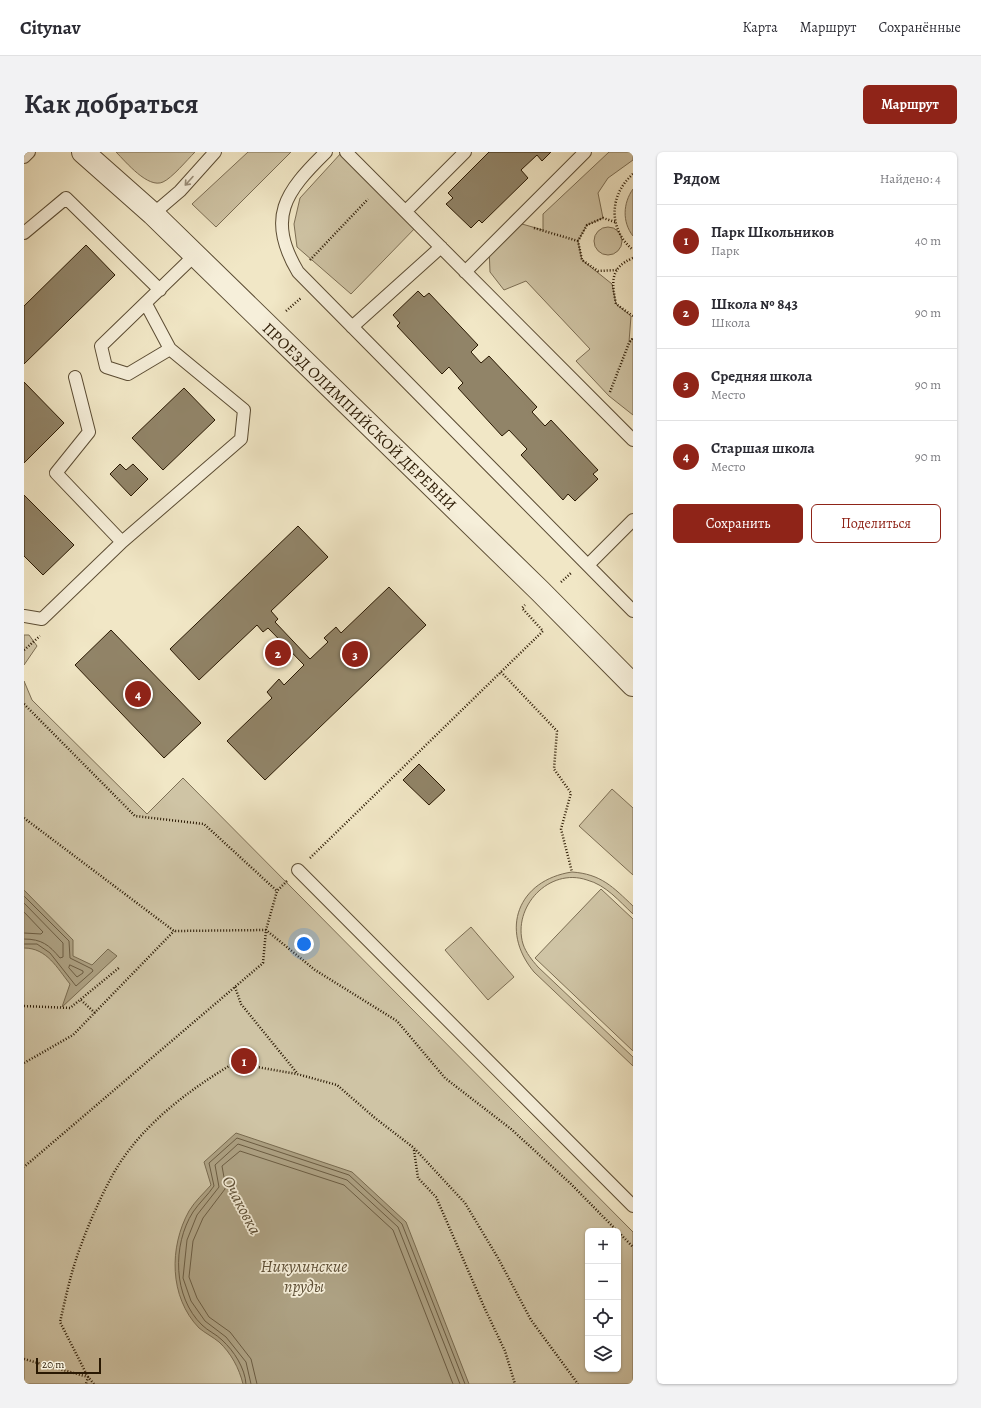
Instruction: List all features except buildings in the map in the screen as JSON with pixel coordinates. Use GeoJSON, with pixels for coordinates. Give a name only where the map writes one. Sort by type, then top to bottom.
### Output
{"type":"FeatureCollection","features":[{"type":"Feature","properties":{"kind":"street","name":"ПРОЕЗД ОЛИМПИЙСКОЙ ДЕРЕВНИ"},"geometry":{"type":"LineString","coordinates":[[83,152],[153,214],[540,591],[633,686]]}},
{"type":"Feature","properties":{"kind":"lane"},"geometry":{"type":"LineString","coordinates":[[24,157],[29,152]]}},
{"type":"Feature","properties":{"kind":"lane"},"geometry":{"type":"LineString","coordinates":[[153,214],[180,191],[215,152]]}},
{"type":"Feature","properties":{"kind":"lane"},"geometry":{"type":"LineString","coordinates":[[326,152],[292,188],[284,205],[282,221],[283,239],[288,255],[298,272],[633,610]]}},
{"type":"Feature","properties":{"kind":"lane"},"geometry":{"type":"LineString","coordinates":[[346,152],[633,440]]}},
{"type":"Feature","properties":{"kind":"lane"},"geometry":{"type":"LineString","coordinates":[[406,211],[465,152]]}},
{"type":"Feature","properties":{"kind":"lane"},"geometry":{"type":"LineString","coordinates":[[465,272],[585,152]]}},
{"type":"Feature","properties":{"kind":"lane"},"geometry":{"type":"LineString","coordinates":[[24,233],[66,198],[160,290]]}},
{"type":"Feature","properties":{"kind":"lane"},"geometry":{"type":"LineString","coordinates":[[352,328],[441,246]]}},
{"type":"Feature","properties":{"kind":"lane"},"geometry":{"type":"LineString","coordinates":[[170,348],[128,374],[106,367],[101,346],[195,255]]}},
{"type":"Feature","properties":{"kind":"lane"},"geometry":{"type":"LineString","coordinates":[[24,616],[42,619],[122,542],[241,439],[244,410],[170,348],[146,304]]}},
{"type":"Feature","properties":{"kind":"lane"},"geometry":{"type":"LineString","coordinates":[[75,377],[89,432],[56,473],[122,542]]}},
{"type":"Feature","properties":{"kind":"lane"},"geometry":{"type":"LineString","coordinates":[[588,564],[633,520]]}},
{"type":"Feature","properties":{"kind":"lane"},"geometry":{"type":"LineString","coordinates":[[298,870],[633,1206]]}},
{"type":"Feature","properties":{"kind":"path"},"geometry":{"type":"LineString","coordinates":[[633,174],[624,182],[615,201],[615,222],[623,241],[633,250]]}},
{"type":"Feature","properties":{"kind":"path"},"geometry":{"type":"LineString","coordinates":[[298,272],[380,186]]}},
{"type":"Feature","properties":{"kind":"path"},"geometry":{"type":"LineString","coordinates":[[615,222],[603,218],[587,225],[578,241],[582,260],[598,271],[617,270]]}},
{"type":"Feature","properties":{"kind":"path"},"geometry":{"type":"LineString","coordinates":[[515,222],[578,241]]}},
{"type":"Feature","properties":{"kind":"path"},"geometry":{"type":"LineString","coordinates":[[633,258],[628,260],[617,270],[612,284],[616,304],[633,316]]}},
{"type":"Feature","properties":{"kind":"path"},"geometry":{"type":"LineString","coordinates":[[286,311],[293,305]]}},
{"type":"Feature","properties":{"kind":"path"},"geometry":{"type":"LineString","coordinates":[[605,412],[612,383],[629,343],[633,338]]}},
{"type":"Feature","properties":{"kind":"path"},"geometry":{"type":"LineString","coordinates":[[298,870],[543,631]]}},
{"type":"Feature","properties":{"kind":"path"},"geometry":{"type":"LineString","coordinates":[[500,672],[556,732],[554,769],[571,793],[561,829],[572,872]]}},
{"type":"Feature","properties":{"kind":"path"},"geometry":{"type":"LineString","coordinates":[[24,704],[135,816],[204,824],[277,891],[266,930],[263,963],[24,1167]]}},
{"type":"Feature","properties":{"kind":"path"},"geometry":{"type":"LineString","coordinates":[[24,815],[25,819],[174,932],[266,930],[315,970],[396,1021],[445,1078],[511,1129],[570,1183],[633,1246]]}},
{"type":"Feature","properties":{"kind":"path"},"geometry":{"type":"LineString","coordinates":[[24,1064],[73,1035],[174,932]]}},
{"type":"Feature","properties":{"kind":"path"},"geometry":{"type":"LineString","coordinates":[[24,1006],[70,1008],[120,967]]}},
{"type":"Feature","properties":{"kind":"path"},"geometry":{"type":"LineString","coordinates":[[235,987],[241,1004],[297,1074]]}},
{"type":"Feature","properties":{"kind":"path"},"geometry":{"type":"LineString","coordinates":[[81,1000],[94,1013]]}},
{"type":"Feature","properties":{"kind":"path"},"geometry":{"type":"LineString","coordinates":[[94,1384],[88,1377],[60,1322],[73,1268],[113,1175],[137,1141],[168,1110],[201,1083],[234,1062],[297,1074],[337,1085],[375,1118],[414,1148],[465,1203],[498,1258],[531,1320],[578,1384]]}},
{"type":"Feature","properties":{"kind":"path"},"geometry":{"type":"LineString","coordinates":[[414,1148],[418,1178],[436,1197],[484,1309],[505,1351],[514,1384]]}},
{"type":"Feature","properties":{"kind":"path"},"geometry":{"type":"LineString","coordinates":[[24,1359],[88,1377]]}},
{"type":"Feature","properties":{"kind":"path"},"geometry":{"type":"LineString","coordinates":[[86,1384],[88,1377]]}},
{"type":"Feature","properties":{"kind":"shaded area"},"geometry":{"type":"Polygon","coordinates":[[[116,152],[195,152],[171,177],[163,182],[157,183],[151,182],[144,178],[131,168],[116,152]]]}},
{"type":"Feature","properties":{"kind":"shaded area"},"geometry":{"type":"Polygon","coordinates":[[[248,152],[291,152],[216,227],[192,204],[248,152]]]}},
{"type":"Feature","properties":{"kind":"shaded area"},"geometry":{"type":"Polygon","coordinates":[[[342,152],[419,224],[351,294],[297,247],[294,224],[300,198],[342,152]]]}},
{"type":"Feature","properties":{"kind":"shaded area"},"geometry":{"type":"Polygon","coordinates":[[[609,152],[633,152],[633,160],[608,178],[598,193],[603,218],[587,225],[578,241],[582,260],[612,284],[616,304],[631,316],[629,342],[633,338],[633,415],[609,396],[576,361],[590,349],[526,281],[504,290],[490,272],[489,247],[515,222],[543,230],[543,214],[609,152]]]}},
{"type":"Feature","properties":{"kind":"shaded area"},"geometry":{"type":"Polygon","coordinates":[[[633,189],[633,236],[627,225],[625,212],[627,200],[633,189]]]}},
{"type":"Feature","properties":{"kind":"shaded area"},"geometry":{"type":"Polygon","coordinates":[[[608,227],[618,231],[622,241],[618,251],[608,255],[598,251],[594,241],[598,231],[608,227]]]}},
{"type":"Feature","properties":{"kind":"shaded area"},"geometry":{"type":"Polygon","coordinates":[[[24,635],[29,635],[37,646],[24,665],[24,635]]]}},
{"type":"Feature","properties":{"kind":"shaded area"},"geometry":{"type":"Polygon","coordinates":[[[24,681],[32,700],[147,814],[183,778],[633,1232],[633,1384],[24,1384],[24,681]]]}},
{"type":"Feature","properties":{"kind":"shaded area"},"geometry":{"type":"Polygon","coordinates":[[[612,789],[633,808],[633,875],[579,826],[612,789]]]}},
{"type":"Feature","properties":{"kind":"shaded area"},"geometry":{"type":"Polygon","coordinates":[[[572,872],[591,875],[613,887],[633,906],[633,914],[612,894],[594,882],[573,878],[559,879],[547,885],[537,893],[528,904],[523,917],[521,930],[523,944],[527,953],[538,967],[633,1057],[633,1066],[534,972],[523,956],[518,940],[516,924],[520,909],[527,896],[538,885],[553,877],[572,872]]]}},
{"type":"Feature","properties":{"kind":"shaded area"},"geometry":{"type":"Polygon","coordinates":[[[601,889],[633,919],[633,1051],[535,958],[601,889]]]}},
{"type":"Feature","properties":{"kind":"shaded area"},"geometry":{"type":"Polygon","coordinates":[[[471,927],[514,977],[488,1000],[445,950],[471,927]]]}},
{"type":"Feature","properties":{"kind":"water"},"geometry":{"type":"Polygon","coordinates":[[[24,890],[73,940],[73,956],[92,965],[108,949],[117,956],[62,1007],[70,984],[51,960],[45,955],[39,951],[24,948],[24,890]]]}},
{"type":"Feature","properties":{"kind":"water","name":"Никулинские пруды"},"geometry":{"type":"Polygon","coordinates":[[[236,1133],[352,1172],[406,1222],[469,1384],[243,1384],[231,1356],[219,1342],[199,1328],[189,1316],[177,1287],[175,1271],[175,1256],[182,1225],[191,1207],[211,1185],[204,1162],[236,1133]]]}},
{"type":"Feature","properties":{"kind":"place","name":"Школа № 843"},"geometry":{"type":"Point","coordinates":[278,653]}},
{"type":"Feature","properties":{"kind":"place","name":"Средняя школа"},"geometry":{"type":"Point","coordinates":[355,654]}},
{"type":"Feature","properties":{"kind":"place","name":"Старшая школа"},"geometry":{"type":"Point","coordinates":[138,694]}},
{"type":"Feature","properties":{"kind":"place","name":"Парк Школьников"},"geometry":{"type":"Point","coordinates":[244,1061]}},
{"type":"Feature","properties":{"kind":"water label","name":"Очаковка"},"geometry":{"type":"Point","coordinates":[242,1205]}}]}
